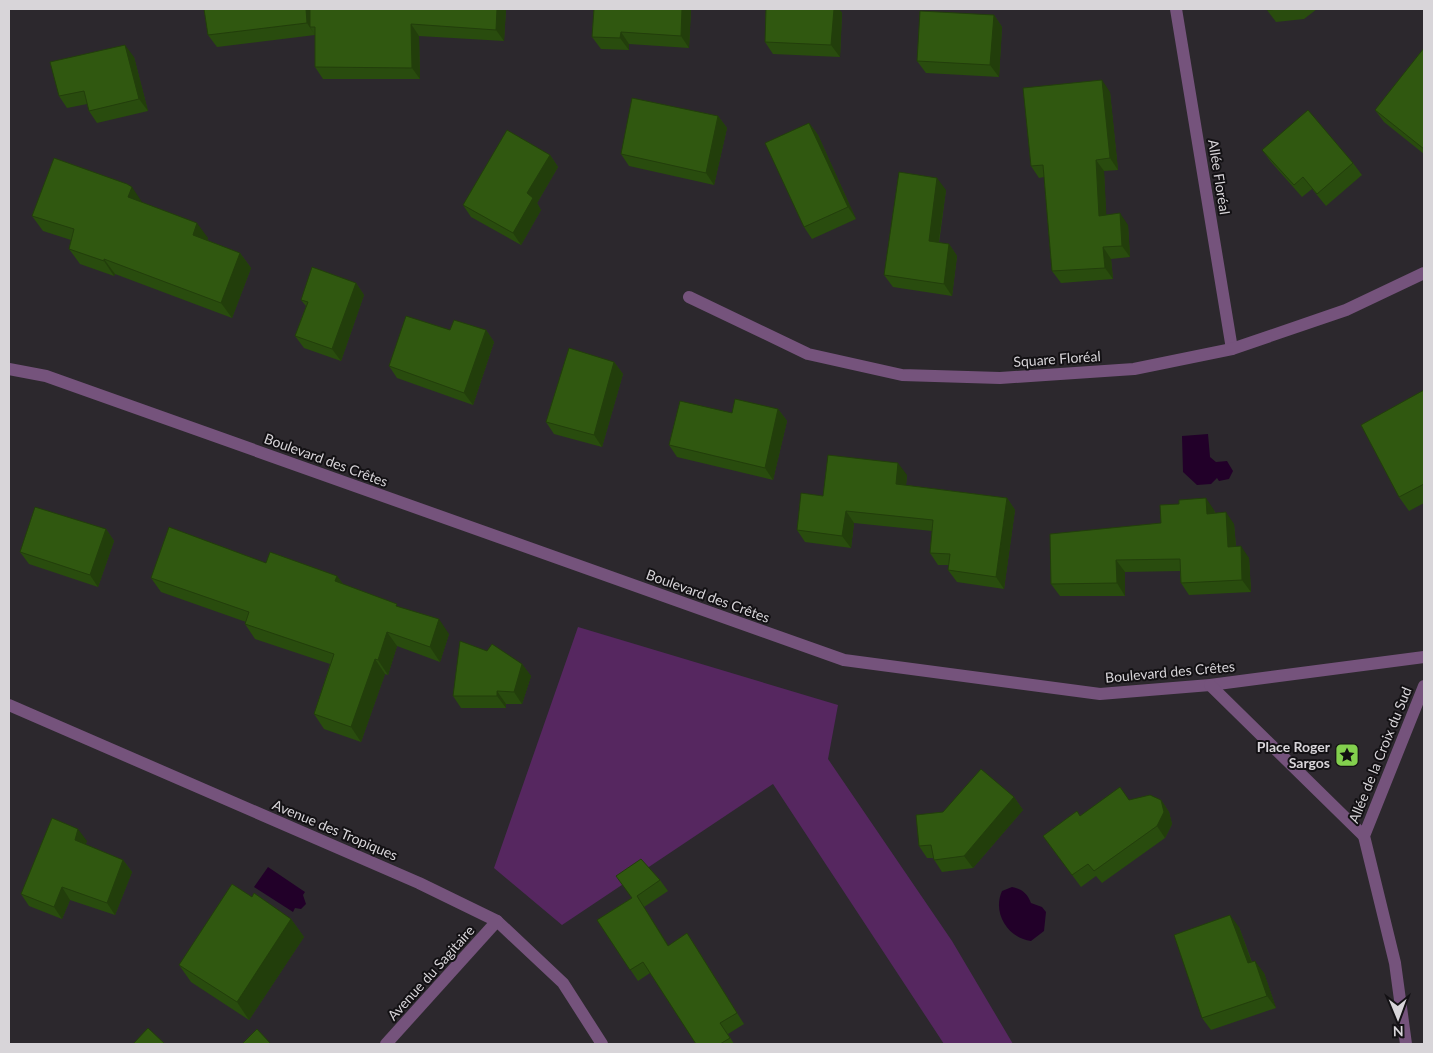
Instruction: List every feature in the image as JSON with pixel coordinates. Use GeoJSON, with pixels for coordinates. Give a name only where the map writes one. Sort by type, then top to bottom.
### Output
{"type":"FeatureCollection","features":[{"type":"Feature","properties":{"kind":"street","name":"Allée Floréal"},"geometry":{"type":"LineString","coordinates":[[1176,9],[1232,349]]}},
{"type":"Feature","properties":{"kind":"street","name":"Square Floréal"},"geometry":{"type":"LineString","coordinates":[[689,297],[808,354],[902,375],[1000,378],[1134,369],[1232,349],[1346,310],[1424,273]]}},
{"type":"Feature","properties":{"kind":"street","name":"Boulevard des Crêtes"},"geometry":{"type":"LineString","coordinates":[[9,369],[46,376],[844,660],[1100,694],[1210,685],[1424,657]]}},
{"type":"Feature","properties":{"kind":"street","name":"Allée de la Croix du Sud"},"geometry":{"type":"LineString","coordinates":[[1210,685],[1364,836],[1395,963],[1406,1044]]}},
{"type":"Feature","properties":{"kind":"street","name":"Allée de la Croix du Sud"},"geometry":{"type":"LineString","coordinates":[[1364,836],[1424,686]]}},
{"type":"Feature","properties":{"kind":"street","name":"Avenue des Tropiques"},"geometry":{"type":"LineString","coordinates":[[9,705],[419,883],[498,921],[563,983],[602,1044]]}},
{"type":"Feature","properties":{"kind":"street","name":"Avenue du Sagitaire"},"geometry":{"type":"LineString","coordinates":[[386,1044],[498,921]]}},
{"type":"Feature","properties":{"kind":"shaded area"},"geometry":{"type":"Polygon","coordinates":[[[1208,434],[1210,457],[1216,462],[1227,461],[1233,471],[1229,479],[1219,481],[1217,478],[1211,484],[1197,485],[1183,472],[1182,436],[1208,434]]]}},
{"type":"Feature","properties":{"kind":"shaded area"},"geometry":{"type":"Polygon","coordinates":[[[578,627],[838,705],[828,759],[952,941],[1013,1044],[944,1044],[773,784],[562,925],[494,868],[578,627]]]}},
{"type":"Feature","properties":{"kind":"shaded area"},"geometry":{"type":"Polygon","coordinates":[[[268,867],[305,892],[303,895],[306,904],[301,909],[295,908],[293,912],[254,887],[268,867]]]}},
{"type":"Feature","properties":{"kind":"shaded area"},"geometry":{"type":"Polygon","coordinates":[[[1012,887],[1024,892],[1031,903],[1042,907],[1046,912],[1044,931],[1031,941],[1015,935],[1009,930],[1001,916],[999,899],[1002,891],[1012,887]]]}},
{"type":"Feature","properties":{"kind":"building"},"geometry":{"type":"Polygon","coordinates":[[[204,9],[306,9],[307,23],[208,35],[204,9]]]}},
{"type":"Feature","properties":{"kind":"building"},"geometry":{"type":"Polygon","coordinates":[[[310,9],[497,9],[496,30],[411,24],[412,68],[315,67],[315,27],[310,27],[310,9]]]}},
{"type":"Feature","properties":{"kind":"building"},"geometry":{"type":"Polygon","coordinates":[[[594,9],[682,9],[681,36],[621,32],[620,38],[592,37],[594,9]]]}},
{"type":"Feature","properties":{"kind":"building"},"geometry":{"type":"Polygon","coordinates":[[[766,9],[834,9],[831,45],[765,42],[766,9]]]}},
{"type":"Feature","properties":{"kind":"building"},"geometry":{"type":"Polygon","coordinates":[[[920,11],[994,15],[990,65],[917,61],[920,11]]]}},
{"type":"Feature","properties":{"kind":"building"},"geometry":{"type":"Polygon","coordinates":[[[125,45],[139,99],[89,111],[84,91],[59,96],[50,62],[125,45]]]}},
{"type":"Feature","properties":{"kind":"building"},"geometry":{"type":"Polygon","coordinates":[[[1424,48],[1424,149],[1375,110],[1424,48]]]}},
{"type":"Feature","properties":{"kind":"building"},"geometry":{"type":"Polygon","coordinates":[[[1102,80],[1110,158],[1096,160],[1099,216],[1120,213],[1122,246],[1103,247],[1105,268],[1052,271],[1043,165],[1031,166],[1023,88],[1102,80]]]}},
{"type":"Feature","properties":{"kind":"building"},"geometry":{"type":"Polygon","coordinates":[[[632,98],[718,116],[706,173],[621,154],[632,98]]]}},
{"type":"Feature","properties":{"kind":"building"},"geometry":{"type":"Polygon","coordinates":[[[1308,110],[1353,163],[1317,194],[1303,177],[1294,185],[1262,150],[1308,110]]]}},
{"type":"Feature","properties":{"kind":"building"},"geometry":{"type":"Polygon","coordinates":[[[809,123],[848,207],[804,227],[765,143],[809,123]]]}},
{"type":"Feature","properties":{"kind":"building"},"geometry":{"type":"Polygon","coordinates":[[[507,130],[550,155],[527,193],[533,198],[513,233],[463,205],[507,130]]]}},
{"type":"Feature","properties":{"kind":"building"},"geometry":{"type":"Polygon","coordinates":[[[54,158],[127,184],[132,187],[128,197],[197,223],[193,235],[240,253],[221,303],[104,259],[104,261],[69,249],[74,229],[32,216],[54,158]]]}},
{"type":"Feature","properties":{"kind":"building"},"geometry":{"type":"Polygon","coordinates":[[[899,172],[937,178],[929,241],[949,244],[944,284],[884,275],[899,172]]]}},
{"type":"Feature","properties":{"kind":"building"},"geometry":{"type":"Polygon","coordinates":[[[312,267],[356,283],[332,349],[295,336],[308,302],[301,300],[312,267]]]}},
{"type":"Feature","properties":{"kind":"building"},"geometry":{"type":"Polygon","coordinates":[[[406,316],[450,330],[454,320],[486,330],[464,393],[389,366],[406,316]]]}},
{"type":"Feature","properties":{"kind":"building"},"geometry":{"type":"Polygon","coordinates":[[[569,348],[614,362],[594,435],[546,422],[569,348]]]}},
{"type":"Feature","properties":{"kind":"building"},"geometry":{"type":"Polygon","coordinates":[[[1424,390],[1424,484],[1399,497],[1361,425],[1424,390]]]}},
{"type":"Feature","properties":{"kind":"building"},"geometry":{"type":"Polygon","coordinates":[[[735,399],[778,409],[765,468],[669,445],[680,401],[732,413],[735,399]]]}},
{"type":"Feature","properties":{"kind":"building"},"geometry":{"type":"Polygon","coordinates":[[[828,455],[898,463],[896,484],[1007,498],[996,577],[948,570],[950,554],[930,553],[933,520],[846,511],[842,536],[797,530],[801,493],[823,496],[828,455]]]}},
{"type":"Feature","properties":{"kind":"building"},"geometry":{"type":"Polygon","coordinates":[[[1206,498],[1207,514],[1226,512],[1228,547],[1241,546],[1242,580],[1181,583],[1180,559],[1116,560],[1117,583],[1051,584],[1050,534],[1161,523],[1160,505],[1179,504],[1179,500],[1206,498]]]}},
{"type":"Feature","properties":{"kind":"building"},"geometry":{"type":"Polygon","coordinates":[[[35,507],[106,529],[90,575],[20,552],[35,507]]]}},
{"type":"Feature","properties":{"kind":"building"},"geometry":{"type":"Polygon","coordinates":[[[169,527],[266,563],[270,552],[337,576],[335,581],[397,604],[396,606],[439,619],[430,647],[387,632],[378,660],[375,659],[351,727],[314,714],[334,654],[245,624],[249,612],[151,578],[169,527]]]}},
{"type":"Feature","properties":{"kind":"building"},"geometry":{"type":"Polygon","coordinates":[[[460,641],[487,651],[492,644],[522,664],[514,692],[497,691],[497,696],[453,696],[460,641]]]}},
{"type":"Feature","properties":{"kind":"building"},"geometry":{"type":"Polygon","coordinates":[[[981,769],[1014,797],[964,856],[934,860],[931,845],[919,846],[916,815],[943,812],[981,769]]]}},
{"type":"Feature","properties":{"kind":"building"},"geometry":{"type":"Polygon","coordinates":[[[1120,787],[1129,800],[1150,795],[1161,800],[1164,812],[1157,826],[1094,871],[1088,864],[1072,875],[1043,836],[1077,811],[1080,816],[1120,787]]]}},
{"type":"Feature","properties":{"kind":"building"},"geometry":{"type":"Polygon","coordinates":[[[52,818],[78,829],[75,840],[123,860],[107,903],[62,887],[54,907],[21,894],[52,818]]]}},
{"type":"Feature","properties":{"kind":"building"},"geometry":{"type":"Polygon","coordinates":[[[641,859],[660,880],[637,896],[668,946],[687,933],[737,1013],[720,1023],[730,1038],[720,1044],[696,1044],[643,962],[630,970],[597,920],[632,898],[616,876],[641,859]]]}},
{"type":"Feature","properties":{"kind":"building"},"geometry":{"type":"Polygon","coordinates":[[[232,884],[252,897],[254,893],[291,919],[237,1002],[179,965],[232,884]]]}},
{"type":"Feature","properties":{"kind":"building"},"geometry":{"type":"Polygon","coordinates":[[[1230,915],[1248,963],[1255,961],[1267,996],[1202,1018],[1174,935],[1230,915]]]}},
{"type":"Feature","properties":{"kind":"building"},"geometry":{"type":"Polygon","coordinates":[[[148,1028],[165,1044],[133,1044],[148,1028]]]}},
{"type":"Feature","properties":{"kind":"building"},"geometry":{"type":"Polygon","coordinates":[[[257,1029],[271,1044],[242,1044],[257,1029]]]}},
{"type":"Feature","properties":{"kind":"place","name":"Place Roger Sargos"},"geometry":{"type":"Point","coordinates":[1347,755]}}]}
